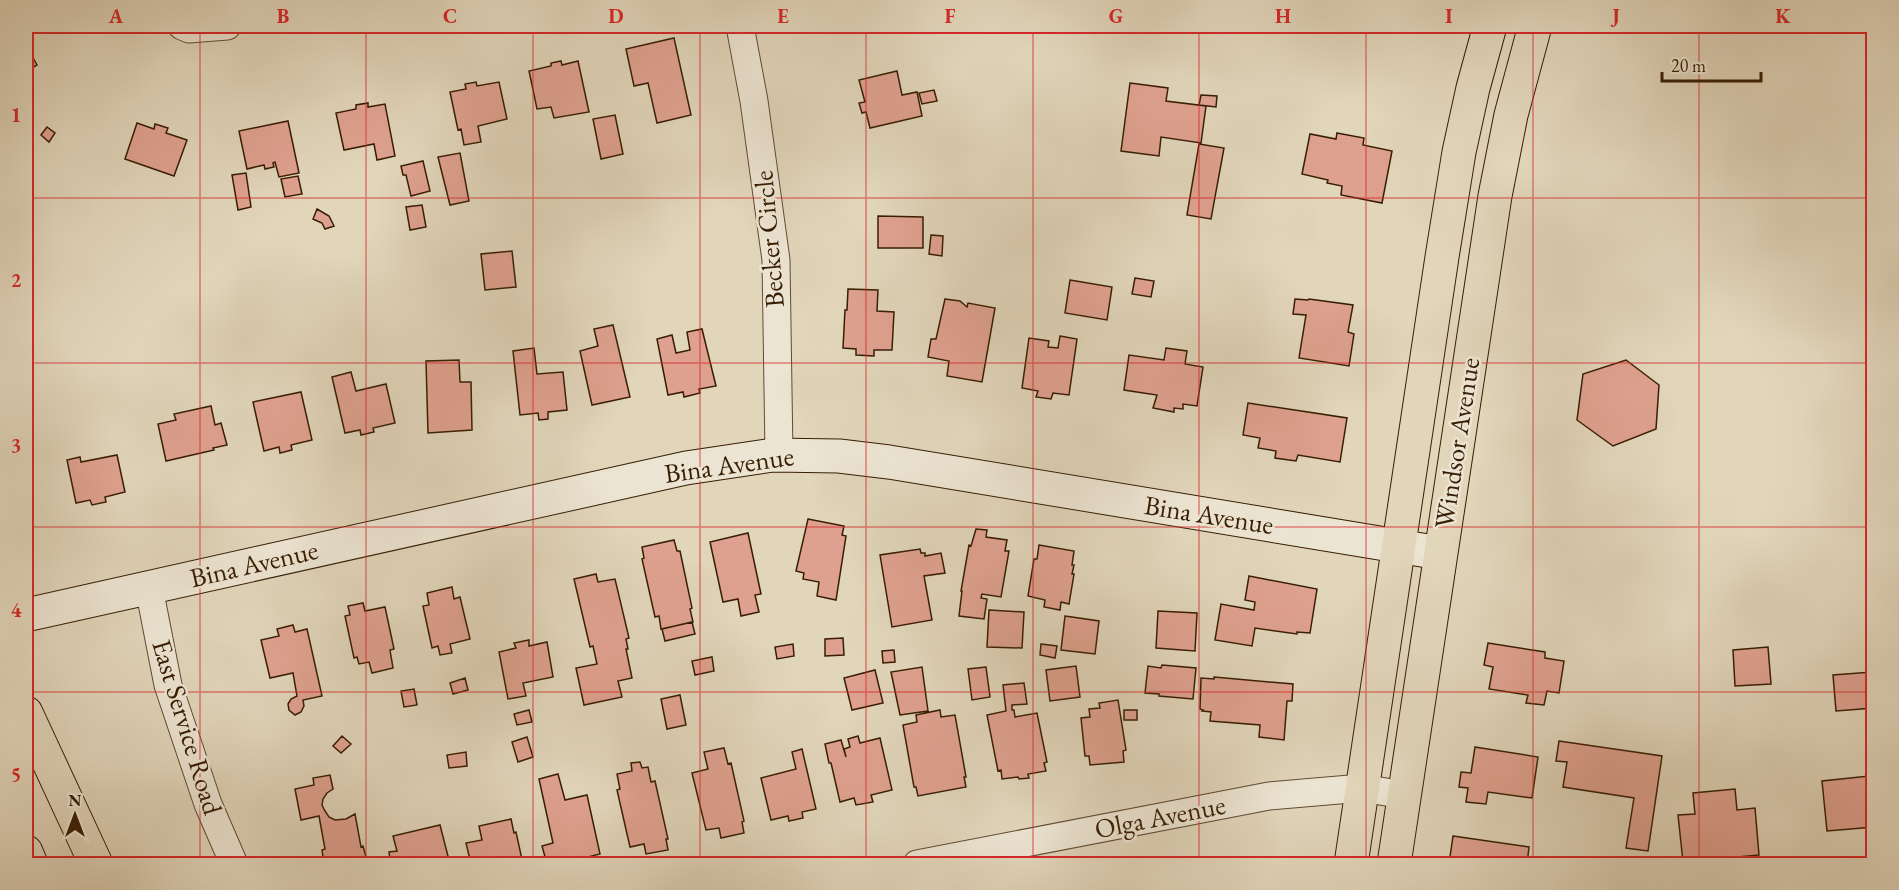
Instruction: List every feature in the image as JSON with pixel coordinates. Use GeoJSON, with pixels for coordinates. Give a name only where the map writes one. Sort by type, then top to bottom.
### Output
{"type":"FeatureCollection","features":[{"type":"Feature","properties":{"kind":"main road","name":"Windsor Avenue"},"geometry":{"type":"LineString","coordinates":[[1351,864],[1459,152],[1490,26]]}},
{"type":"Feature","properties":{"kind":"main road","name":"Windsor Avenue"},"geometry":{"type":"LineString","coordinates":[[1394,864],[1495,196],[1511,115],[1535,26]]}},
{"type":"Feature","properties":{"kind":"main road"},"geometry":{"type":"LineString","coordinates":[[26,713],[96,864]]}},
{"type":"Feature","properties":{"kind":"main road"},"geometry":{"type":"LineString","coordinates":[[26,852],[31,864]]}},
{"type":"Feature","properties":{"kind":"street"},"geometry":{"type":"LineString","coordinates":[[182,26],[189,29],[227,26]]}},
{"type":"Feature","properties":{"kind":"street","name":"Becker Circle"},"geometry":{"type":"LineString","coordinates":[[740,26],[754,101],[776,260],[779,455]]}},
{"type":"Feature","properties":{"kind":"street","name":"Bina Avenue"},"geometry":{"type":"LineString","coordinates":[[26,615],[686,468],[779,455],[839,456],[889,462],[1440,553]]}},
{"type":"Feature","properties":{"kind":"street","name":"East Service Road"},"geometry":{"type":"LineString","coordinates":[[149,588],[168,685],[208,804],[234,864]]}},
{"type":"Feature","properties":{"kind":"street","name":"Olga Avenue"},"geometry":{"type":"LineString","coordinates":[[916,864],[1269,796],[1362,788],[1404,795]]}},
{"type":"Feature","properties":{"kind":"building"},"geometry":{"type":"Polygon","coordinates":[[[1373,26],[1409,26],[1404,32],[1373,26]]]}},
{"type":"Feature","properties":{"kind":"building"},"geometry":{"type":"Polygon","coordinates":[[[674,38],[691,115],[657,123],[648,83],[634,86],[626,49],[674,38]]]}},
{"type":"Feature","properties":{"kind":"building"},"geometry":{"type":"Polygon","coordinates":[[[26,45],[37,65],[26,72],[26,45]]]}},
{"type":"Feature","properties":{"kind":"building"},"geometry":{"type":"Polygon","coordinates":[[[561,61],[562,65],[578,61],[589,112],[554,118],[551,107],[537,109],[529,71],[561,61]]]}},
{"type":"Feature","properties":{"kind":"building"},"geometry":{"type":"Polygon","coordinates":[[[897,71],[902,95],[917,92],[922,116],[870,128],[866,112],[862,113],[859,103],[865,102],[859,80],[897,71]]]}},
{"type":"Feature","properties":{"kind":"building"},"geometry":{"type":"Polygon","coordinates":[[[476,82],[477,86],[499,82],[507,119],[478,126],[481,142],[464,145],[461,129],[458,130],[450,92],[466,89],[465,84],[476,82]]]}},
{"type":"Feature","properties":{"kind":"building"},"geometry":{"type":"Polygon","coordinates":[[[1130,83],[1168,88],[1166,101],[1206,106],[1201,143],[1161,137],[1159,156],[1121,151],[1130,83]]]}},
{"type":"Feature","properties":{"kind":"building"},"geometry":{"type":"Polygon","coordinates":[[[934,90],[937,101],[922,104],[919,93],[934,90]]]}},
{"type":"Feature","properties":{"kind":"building"},"geometry":{"type":"Polygon","coordinates":[[[1201,95],[1217,96],[1216,107],[1199,105],[1201,95]]]}},
{"type":"Feature","properties":{"kind":"building"},"geometry":{"type":"Polygon","coordinates":[[[368,103],[368,107],[385,104],[395,156],[377,160],[374,144],[344,150],[336,113],[356,109],[356,105],[368,103]]]}},
{"type":"Feature","properties":{"kind":"building"},"geometry":{"type":"Polygon","coordinates":[[[615,115],[623,154],[601,159],[593,119],[615,115]]]}},
{"type":"Feature","properties":{"kind":"building"},"geometry":{"type":"Polygon","coordinates":[[[288,121],[299,173],[279,177],[275,162],[274,167],[265,169],[264,165],[247,169],[239,131],[288,121]]]}},
{"type":"Feature","properties":{"kind":"building"},"geometry":{"type":"Polygon","coordinates":[[[137,123],[154,129],[155,124],[168,128],[166,133],[187,140],[174,176],[125,159],[137,123]]]}},
{"type":"Feature","properties":{"kind":"building"},"geometry":{"type":"Polygon","coordinates":[[[47,127],[55,133],[49,142],[41,135],[47,127]]]}},
{"type":"Feature","properties":{"kind":"building"},"geometry":{"type":"Polygon","coordinates":[[[1337,133],[1364,138],[1363,145],[1392,151],[1382,203],[1341,195],[1342,186],[1302,174],[1310,134],[1336,139],[1337,133]]]}},
{"type":"Feature","properties":{"kind":"building"},"geometry":{"type":"Polygon","coordinates":[[[1199,144],[1224,148],[1211,219],[1187,215],[1199,144]]]}},
{"type":"Feature","properties":{"kind":"building"},"geometry":{"type":"Polygon","coordinates":[[[460,153],[469,201],[450,205],[438,157],[460,153]]]}},
{"type":"Feature","properties":{"kind":"building"},"geometry":{"type":"Polygon","coordinates":[[[423,161],[430,191],[411,196],[406,175],[403,175],[401,166],[423,161]]]}},
{"type":"Feature","properties":{"kind":"building"},"geometry":{"type":"Polygon","coordinates":[[[246,173],[251,207],[238,210],[232,175],[246,173]]]}},
{"type":"Feature","properties":{"kind":"building"},"geometry":{"type":"Polygon","coordinates":[[[298,176],[302,194],[285,197],[281,179],[298,176]]]}},
{"type":"Feature","properties":{"kind":"building"},"geometry":{"type":"Polygon","coordinates":[[[422,205],[426,227],[410,230],[406,207],[422,205]]]}},
{"type":"Feature","properties":{"kind":"building"},"geometry":{"type":"Polygon","coordinates":[[[317,209],[329,216],[334,226],[325,229],[322,223],[313,219],[317,209]]]}},
{"type":"Feature","properties":{"kind":"building"},"geometry":{"type":"Polygon","coordinates":[[[878,216],[923,217],[923,248],[878,248],[878,216]]]}},
{"type":"Feature","properties":{"kind":"building"},"geometry":{"type":"Polygon","coordinates":[[[931,235],[943,236],[942,256],[929,254],[931,235]]]}},
{"type":"Feature","properties":{"kind":"building"},"geometry":{"type":"Polygon","coordinates":[[[512,251],[516,287],[485,290],[481,254],[512,251]]]}},
{"type":"Feature","properties":{"kind":"building"},"geometry":{"type":"Polygon","coordinates":[[[1135,278],[1154,281],[1151,297],[1132,294],[1135,278]]]}},
{"type":"Feature","properties":{"kind":"building"},"geometry":{"type":"Polygon","coordinates":[[[1070,280],[1112,287],[1107,320],[1065,313],[1070,280]]]}},
{"type":"Feature","properties":{"kind":"building"},"geometry":{"type":"Polygon","coordinates":[[[848,289],[878,290],[877,311],[894,312],[892,350],[874,350],[874,356],[856,355],[856,349],[843,348],[848,289]]]}},
{"type":"Feature","properties":{"kind":"building"},"geometry":{"type":"Polygon","coordinates":[[[945,299],[960,301],[967,307],[968,303],[995,308],[982,382],[947,376],[949,361],[928,357],[931,339],[936,339],[945,299]]]}},
{"type":"Feature","properties":{"kind":"building"},"geometry":{"type":"Polygon","coordinates":[[[1295,299],[1353,305],[1348,332],[1354,334],[1349,366],[1299,358],[1306,315],[1293,314],[1295,299]]]}},
{"type":"Feature","properties":{"kind":"building"},"geometry":{"type":"Polygon","coordinates":[[[613,325],[630,397],[592,405],[580,351],[598,346],[594,329],[613,325]]]}},
{"type":"Feature","properties":{"kind":"building"},"geometry":{"type":"Polygon","coordinates":[[[702,329],[716,386],[699,389],[700,393],[684,397],[683,392],[668,395],[657,339],[672,335],[676,353],[690,350],[687,332],[702,329]]]}},
{"type":"Feature","properties":{"kind":"building"},"geometry":{"type":"Polygon","coordinates":[[[1060,336],[1077,339],[1069,395],[1053,393],[1051,399],[1036,397],[1038,391],[1022,388],[1029,338],[1049,341],[1048,347],[1058,348],[1060,336]]]}},
{"type":"Feature","properties":{"kind":"building"},"geometry":{"type":"Polygon","coordinates":[[[534,348],[537,374],[563,372],[567,410],[548,412],[548,419],[539,420],[538,413],[520,415],[513,351],[534,348]]]}},
{"type":"Feature","properties":{"kind":"building"},"geometry":{"type":"Polygon","coordinates":[[[1166,348],[1187,351],[1185,364],[1203,367],[1197,406],[1183,404],[1183,409],[1174,408],[1174,412],[1153,408],[1157,395],[1124,390],[1129,355],[1164,360],[1166,348]]]}},
{"type":"Feature","properties":{"kind":"building"},"geometry":{"type":"Polygon","coordinates":[[[459,360],[460,382],[471,382],[472,430],[428,433],[426,361],[459,360]]]}},
{"type":"Feature","properties":{"kind":"building"},"geometry":{"type":"Polygon","coordinates":[[[1626,360],[1659,385],[1656,429],[1613,446],[1577,420],[1583,374],[1626,360]]]}},
{"type":"Feature","properties":{"kind":"building"},"geometry":{"type":"Polygon","coordinates":[[[351,372],[356,391],[386,384],[395,423],[373,428],[374,432],[361,435],[360,430],[345,433],[332,377],[351,372]]]}},
{"type":"Feature","properties":{"kind":"building"},"geometry":{"type":"Polygon","coordinates":[[[301,392],[312,440],[291,445],[292,450],[280,453],[279,447],[264,451],[253,402],[301,392]]]}},
{"type":"Feature","properties":{"kind":"building"},"geometry":{"type":"Polygon","coordinates":[[[1248,403],[1347,418],[1340,462],[1298,455],[1296,461],[1275,458],[1276,451],[1258,448],[1260,438],[1243,435],[1248,403]]]}},
{"type":"Feature","properties":{"kind":"building"},"geometry":{"type":"Polygon","coordinates":[[[211,406],[215,425],[221,423],[227,445],[166,461],[158,424],[176,420],[174,414],[211,406]]]}},
{"type":"Feature","properties":{"kind":"building"},"geometry":{"type":"Polygon","coordinates":[[[117,455],[125,492],[105,497],[106,502],[92,505],[90,500],[76,503],[67,460],[80,457],[81,462],[117,455]]]}},
{"type":"Feature","properties":{"kind":"building"},"geometry":{"type":"Polygon","coordinates":[[[808,519],[844,526],[842,535],[846,536],[836,600],[817,596],[819,582],[803,579],[804,573],[796,571],[808,519]]]}},
{"type":"Feature","properties":{"kind":"building"},"geometry":{"type":"Polygon","coordinates":[[[976,529],[987,530],[986,537],[1007,540],[1005,551],[1009,551],[1001,597],[982,594],[981,598],[987,599],[984,619],[959,616],[969,545],[971,546],[976,529]]]}},
{"type":"Feature","properties":{"kind":"building"},"geometry":{"type":"Polygon","coordinates":[[[748,533],[761,594],[755,595],[759,612],[741,616],[738,599],[723,602],[710,542],[748,533]]]}},
{"type":"Feature","properties":{"kind":"building"},"geometry":{"type":"Polygon","coordinates":[[[674,540],[677,551],[680,551],[693,622],[661,629],[659,616],[655,617],[642,559],[644,558],[642,547],[674,540]]]}},
{"type":"Feature","properties":{"kind":"building"},"geometry":{"type":"Polygon","coordinates":[[[1039,545],[1074,551],[1072,574],[1074,574],[1069,604],[1061,602],[1060,610],[1044,607],[1045,600],[1028,596],[1034,559],[1037,559],[1039,545]]]}},
{"type":"Feature","properties":{"kind":"building"},"geometry":{"type":"Polygon","coordinates":[[[920,549],[925,556],[941,553],[945,573],[924,576],[932,620],[892,627],[880,555],[920,549]]]}},
{"type":"Feature","properties":{"kind":"building"},"geometry":{"type":"Polygon","coordinates":[[[596,574],[598,582],[615,579],[629,638],[626,639],[628,649],[626,649],[632,678],[618,681],[622,697],[584,705],[576,668],[597,664],[593,646],[590,647],[574,579],[596,574]]]}},
{"type":"Feature","properties":{"kind":"building"},"geometry":{"type":"Polygon","coordinates":[[[1249,576],[1317,589],[1310,633],[1297,632],[1297,634],[1255,628],[1252,646],[1215,640],[1221,604],[1254,610],[1255,602],[1245,600],[1249,576]]]}},
{"type":"Feature","properties":{"kind":"building"},"geometry":{"type":"Polygon","coordinates":[[[452,587],[454,599],[460,597],[470,639],[450,644],[452,653],[440,655],[438,646],[432,648],[423,606],[429,605],[427,593],[452,587]]]}},
{"type":"Feature","properties":{"kind":"building"},"geometry":{"type":"Polygon","coordinates":[[[363,603],[365,611],[385,607],[394,649],[390,650],[393,668],[372,673],[369,662],[359,664],[357,657],[354,658],[345,616],[350,615],[348,606],[363,603]]]}},
{"type":"Feature","properties":{"kind":"building"},"geometry":{"type":"Polygon","coordinates":[[[989,610],[1024,612],[1022,648],[987,647],[989,610]]]}},
{"type":"Feature","properties":{"kind":"building"},"geometry":{"type":"Polygon","coordinates":[[[1158,611],[1197,613],[1195,651],[1156,648],[1158,611]]]}},
{"type":"Feature","properties":{"kind":"building"},"geometry":{"type":"Polygon","coordinates":[[[1065,616],[1099,621],[1095,654],[1061,650],[1065,616]]]}},
{"type":"Feature","properties":{"kind":"building"},"geometry":{"type":"Polygon","coordinates":[[[692,622],[695,634],[665,641],[662,629],[692,622]]]}},
{"type":"Feature","properties":{"kind":"building"},"geometry":{"type":"Polygon","coordinates":[[[293,625],[295,632],[307,629],[322,696],[303,700],[304,706],[301,712],[295,715],[289,710],[288,704],[297,696],[293,673],[270,678],[261,640],[279,636],[277,629],[293,625]]]}},
{"type":"Feature","properties":{"kind":"building"},"geometry":{"type":"Polygon","coordinates":[[[843,638],[844,655],[825,656],[825,639],[843,638]]]}},
{"type":"Feature","properties":{"kind":"building"},"geometry":{"type":"Polygon","coordinates":[[[529,640],[529,646],[547,642],[553,677],[523,683],[526,696],[508,699],[499,652],[516,648],[514,643],[529,640]]]}},
{"type":"Feature","properties":{"kind":"building"},"geometry":{"type":"Polygon","coordinates":[[[1488,643],[1545,652],[1545,658],[1564,661],[1559,693],[1547,691],[1544,705],[1526,703],[1528,695],[1489,689],[1493,667],[1484,665],[1488,643]]]}},
{"type":"Feature","properties":{"kind":"building"},"geometry":{"type":"Polygon","coordinates":[[[793,644],[794,656],[777,659],[775,647],[793,644]]]}},
{"type":"Feature","properties":{"kind":"building"},"geometry":{"type":"Polygon","coordinates":[[[1041,644],[1057,646],[1055,658],[1040,655],[1041,644]]]}},
{"type":"Feature","properties":{"kind":"building"},"geometry":{"type":"Polygon","coordinates":[[[1768,647],[1771,684],[1735,686],[1733,650],[1768,647]]]}},
{"type":"Feature","properties":{"kind":"building"},"geometry":{"type":"Polygon","coordinates":[[[894,650],[895,662],[883,663],[882,651],[894,650]]]}},
{"type":"Feature","properties":{"kind":"building"},"geometry":{"type":"Polygon","coordinates":[[[712,657],[714,671],[695,675],[692,661],[712,657]]]}},
{"type":"Feature","properties":{"kind":"building"},"geometry":{"type":"Polygon","coordinates":[[[1162,665],[1196,668],[1193,699],[1145,693],[1148,666],[1161,668],[1162,665]]]}},
{"type":"Feature","properties":{"kind":"building"},"geometry":{"type":"Polygon","coordinates":[[[1076,666],[1080,697],[1050,701],[1046,670],[1076,666]]]}},
{"type":"Feature","properties":{"kind":"building"},"geometry":{"type":"Polygon","coordinates":[[[922,667],[928,711],[900,715],[891,672],[922,667]]]}},
{"type":"Feature","properties":{"kind":"building"},"geometry":{"type":"Polygon","coordinates":[[[986,667],[990,697],[972,700],[968,669],[986,667]]]}},
{"type":"Feature","properties":{"kind":"building"},"geometry":{"type":"Polygon","coordinates":[[[875,670],[883,703],[852,710],[844,678],[875,670]]]}},
{"type":"Feature","properties":{"kind":"building"},"geometry":{"type":"Polygon","coordinates":[[[1872,672],[1874,708],[1836,711],[1833,675],[1872,672]]]}},
{"type":"Feature","properties":{"kind":"building"},"geometry":{"type":"Polygon","coordinates":[[[1214,677],[1293,684],[1292,701],[1287,701],[1284,740],[1259,737],[1260,725],[1210,721],[1211,712],[1200,709],[1201,678],[1214,679],[1214,677]]]}},
{"type":"Feature","properties":{"kind":"building"},"geometry":{"type":"Polygon","coordinates":[[[465,678],[468,690],[453,694],[450,683],[465,678]]]}},
{"type":"Feature","properties":{"kind":"building"},"geometry":{"type":"Polygon","coordinates":[[[1024,683],[1027,704],[1012,705],[1012,710],[1014,710],[1015,717],[1037,713],[1047,762],[1044,763],[1046,771],[1028,774],[1029,778],[1002,779],[1001,770],[998,771],[987,715],[1006,711],[1003,685],[1024,683]]]}},
{"type":"Feature","properties":{"kind":"building"},"geometry":{"type":"Polygon","coordinates":[[[414,689],[417,705],[404,707],[401,691],[414,689]]]}},
{"type":"Feature","properties":{"kind":"building"},"geometry":{"type":"Polygon","coordinates":[[[680,695],[686,725],[667,729],[661,699],[680,695]]]}},
{"type":"Feature","properties":{"kind":"building"},"geometry":{"type":"Polygon","coordinates":[[[1118,700],[1126,750],[1123,751],[1124,762],[1090,765],[1089,756],[1085,756],[1081,718],[1090,717],[1089,709],[1100,708],[1099,703],[1118,700]]]}},
{"type":"Feature","properties":{"kind":"building"},"geometry":{"type":"Polygon","coordinates":[[[529,710],[532,722],[517,725],[514,714],[529,710]]]}},
{"type":"Feature","properties":{"kind":"building"},"geometry":{"type":"Polygon","coordinates":[[[940,710],[941,717],[955,715],[966,787],[918,796],[916,787],[914,787],[903,725],[917,722],[916,715],[940,710]]]}},
{"type":"Feature","properties":{"kind":"building"},"geometry":{"type":"Polygon","coordinates":[[[1124,710],[1137,710],[1137,720],[1124,720],[1124,710]]]}},
{"type":"Feature","properties":{"kind":"building"},"geometry":{"type":"Polygon","coordinates":[[[342,736],[351,744],[341,753],[333,746],[342,736]]]}},
{"type":"Feature","properties":{"kind":"building"},"geometry":{"type":"Polygon","coordinates":[[[858,736],[860,743],[880,738],[892,790],[871,795],[873,802],[856,805],[854,798],[840,802],[825,744],[841,740],[846,757],[844,749],[850,747],[848,739],[858,736]]]}},
{"type":"Feature","properties":{"kind":"building"},"geometry":{"type":"Polygon","coordinates":[[[527,737],[533,757],[518,762],[512,742],[527,737]]]}},
{"type":"Feature","properties":{"kind":"building"},"geometry":{"type":"Polygon","coordinates":[[[1559,741],[1662,756],[1648,851],[1626,848],[1634,798],[1563,787],[1567,762],[1556,761],[1559,741]]]}},
{"type":"Feature","properties":{"kind":"building"},"geometry":{"type":"Polygon","coordinates":[[[1475,747],[1538,757],[1532,798],[1488,792],[1486,804],[1466,802],[1468,788],[1459,787],[1461,772],[1471,773],[1475,747]]]}},
{"type":"Feature","properties":{"kind":"building"},"geometry":{"type":"Polygon","coordinates":[[[724,748],[728,764],[731,763],[744,821],[742,822],[744,833],[721,838],[719,828],[706,830],[692,773],[708,769],[704,752],[724,748]]]}},
{"type":"Feature","properties":{"kind":"building"},"geometry":{"type":"Polygon","coordinates":[[[802,749],[816,809],[802,812],[803,818],[789,821],[788,816],[771,820],[761,778],[796,769],[792,752],[802,749]]]}},
{"type":"Feature","properties":{"kind":"building"},"geometry":{"type":"Polygon","coordinates":[[[466,752],[467,766],[449,768],[447,755],[466,752]]]}},
{"type":"Feature","properties":{"kind":"building"},"geometry":{"type":"Polygon","coordinates":[[[640,762],[642,768],[648,767],[651,782],[655,781],[668,839],[666,839],[668,850],[646,854],[644,844],[630,847],[617,790],[620,789],[617,774],[632,771],[631,763],[640,762]]]}},
{"type":"Feature","properties":{"kind":"building"},"geometry":{"type":"Polygon","coordinates":[[[558,774],[565,800],[587,795],[600,854],[572,861],[573,864],[547,864],[542,846],[553,843],[539,779],[558,774]]]}},
{"type":"Feature","properties":{"kind":"building"},"geometry":{"type":"Polygon","coordinates":[[[330,775],[333,789],[327,793],[322,805],[329,817],[335,820],[346,819],[355,814],[361,847],[363,846],[368,864],[324,864],[322,850],[325,849],[319,816],[301,820],[295,789],[314,785],[313,778],[330,775]]]}},
{"type":"Feature","properties":{"kind":"building"},"geometry":{"type":"Polygon","coordinates":[[[1869,776],[1874,827],[1827,831],[1822,781],[1869,776]]]}},
{"type":"Feature","properties":{"kind":"building"},"geometry":{"type":"Polygon","coordinates":[[[1735,789],[1737,810],[1755,808],[1759,855],[1683,862],[1678,815],[1695,814],[1693,793],[1735,789]]]}},
{"type":"Feature","properties":{"kind":"building"},"geometry":{"type":"Polygon","coordinates":[[[511,819],[523,864],[471,864],[466,843],[482,840],[479,826],[511,819]]]}},
{"type":"Feature","properties":{"kind":"building"},"geometry":{"type":"Polygon","coordinates":[[[440,825],[450,864],[388,864],[389,852],[397,851],[393,836],[440,825]]]}},
{"type":"Feature","properties":{"kind":"building"},"geometry":{"type":"Polygon","coordinates":[[[1453,836],[1529,847],[1527,864],[1449,864],[1453,836]]]}}]}
